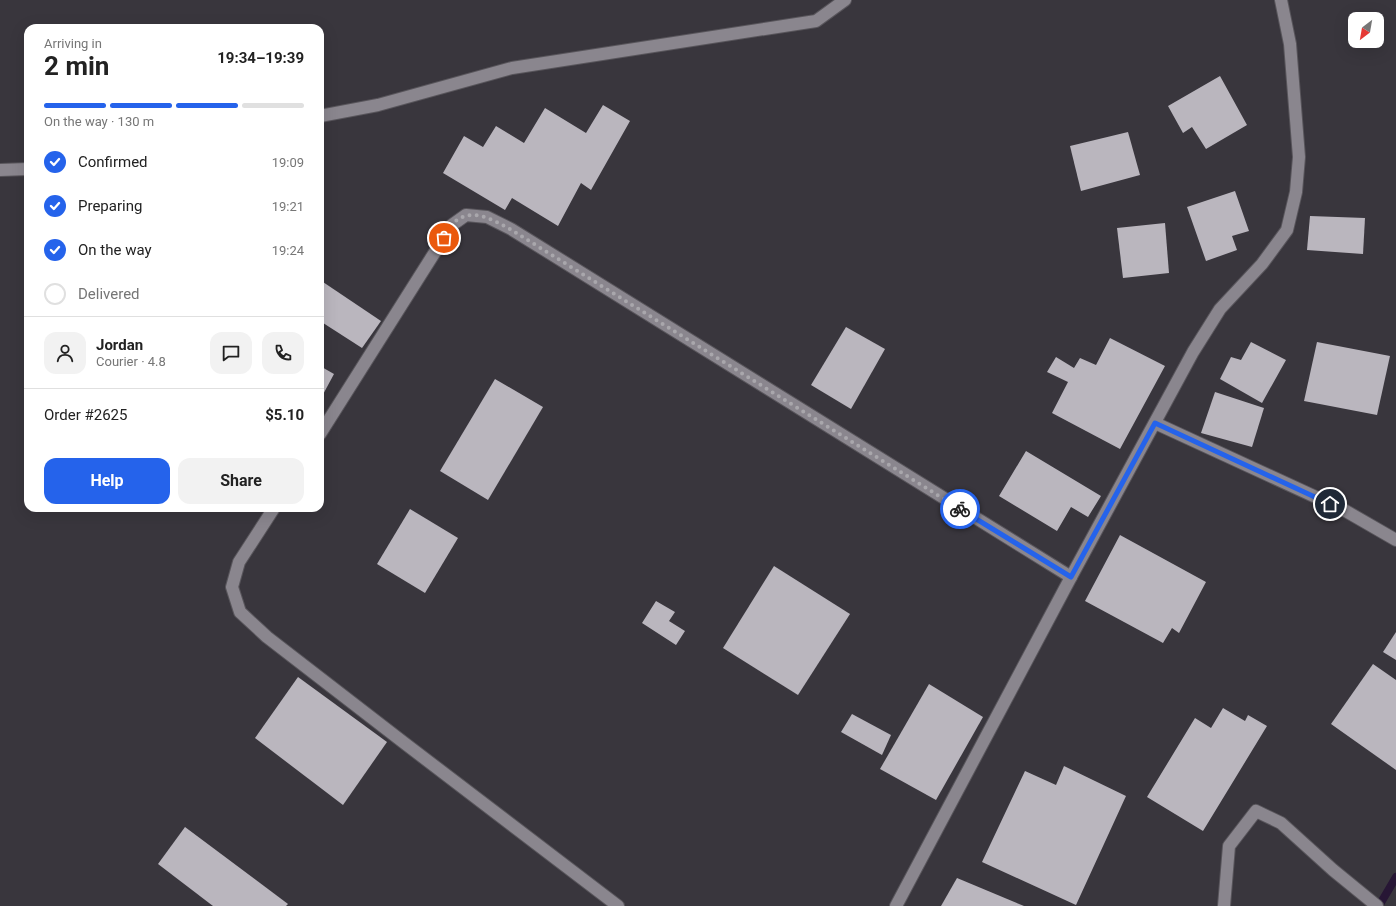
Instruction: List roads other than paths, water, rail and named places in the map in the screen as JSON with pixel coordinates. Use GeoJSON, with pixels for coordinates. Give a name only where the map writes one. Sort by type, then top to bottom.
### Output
{"type":"FeatureCollection","features":[{"type":"Feature","properties":{"kind":"street"},"geometry":{"type":"LineString","coordinates":[[324,115],[378,105],[512,68],[816,21],[845,0]]}},
{"type":"Feature","properties":{"kind":"street"},"geometry":{"type":"LineString","coordinates":[[896,906],[1071,577],[1193,352],[1220,309],[1262,264],[1287,230],[1296,192],[1299,157],[1290,44],[1281,0]]}},
{"type":"Feature","properties":{"kind":"street"},"geometry":{"type":"LineString","coordinates":[[0,170],[24,169]]}},
{"type":"Feature","properties":{"kind":"street"},"geometry":{"type":"LineString","coordinates":[[324,428],[452,225],[466,215],[487,216],[1071,577]]}},
{"type":"Feature","properties":{"kind":"street"},"geometry":{"type":"LineString","coordinates":[[1155,423],[1344,510],[1396,540]]}},
{"type":"Feature","properties":{"kind":"street"},"geometry":{"type":"LineString","coordinates":[[271,512],[239,562],[232,587],[240,612],[267,637],[402,742],[618,906]]}},
{"type":"Feature","properties":{"kind":"street"},"geometry":{"type":"LineString","coordinates":[[1224,906],[1230,846],[1256,811],[1281,823],[1333,870],[1377,906]]}},
{"type":"Feature","properties":{"kind":"waterway"},"geometry":{"type":"LineString","coordinates":[[1379,906],[1396,877]]}}]}
